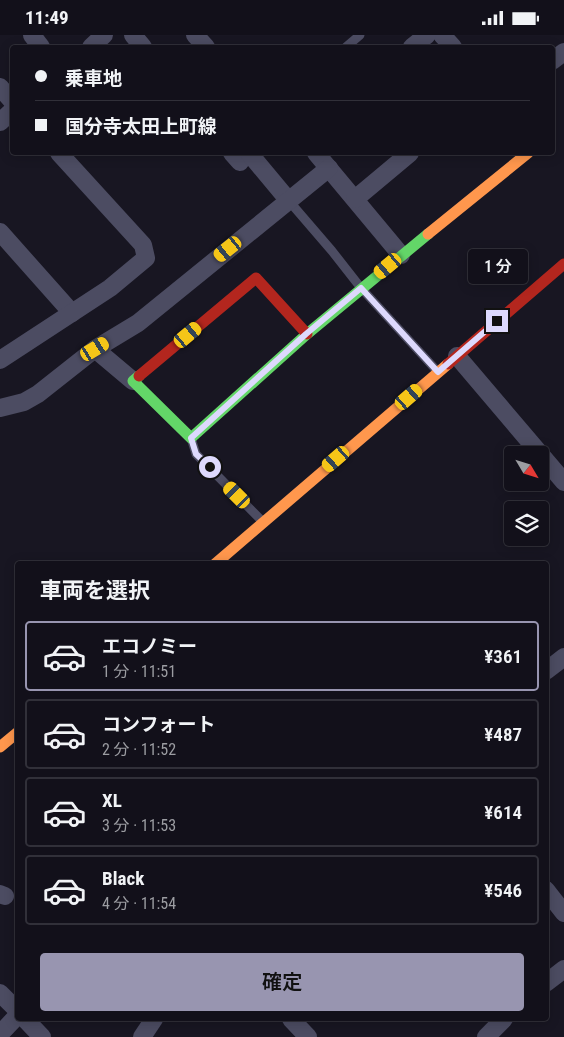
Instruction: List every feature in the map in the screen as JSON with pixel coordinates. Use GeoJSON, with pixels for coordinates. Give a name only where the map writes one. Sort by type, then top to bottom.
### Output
{"type":"FeatureCollection","features":[{"type":"Feature","properties":{"kind":"street"},"geometry":{"type":"LineString","coordinates":[[32,35],[40,45]]}},
{"type":"Feature","properties":{"kind":"street"},"geometry":{"type":"LineString","coordinates":[[93,45],[104,35]]}},
{"type":"Feature","properties":{"kind":"street"},"geometry":{"type":"LineString","coordinates":[[133,35],[141,45]]}},
{"type":"Feature","properties":{"kind":"street"},"geometry":{"type":"LineString","coordinates":[[195,35],[204,45]]}},
{"type":"Feature","properties":{"kind":"street"},"geometry":{"type":"LineString","coordinates":[[414,45],[427,35]]}},
{"type":"Feature","properties":{"kind":"street"},"geometry":{"type":"LineString","coordinates":[[442,35],[451,45]]}},
{"type":"Feature","properties":{"kind":"street"},"geometry":{"type":"LineString","coordinates":[[0,87],[10,99]]}},
{"type":"Feature","properties":{"kind":"street"},"geometry":{"type":"LineString","coordinates":[[0,121],[10,113]]}},
{"type":"Feature","properties":{"kind":"street"},"geometry":{"type":"LineString","coordinates":[[0,360],[110,288],[146,258],[143,245],[61,155]]}},
{"type":"Feature","properties":{"kind":"street"},"geometry":{"type":"LineString","coordinates":[[318,155],[401,255]]}},
{"type":"Feature","properties":{"kind":"street"},"geometry":{"type":"LineString","coordinates":[[355,199],[408,155]]}},
{"type":"Feature","properties":{"kind":"street"},"geometry":{"type":"LineString","coordinates":[[95,349],[133,381],[191,438],[306,334],[526,155]]}},
{"type":"Feature","properties":{"kind":"street"},"geometry":{"type":"LineString","coordinates":[[240,156],[289,201]]}},
{"type":"Feature","properties":{"kind":"street"},"geometry":{"type":"LineString","coordinates":[[0,408],[24,402],[38,394],[95,349],[138,323],[329,168]]}},
{"type":"Feature","properties":{"kind":"street"},"geometry":{"type":"LineString","coordinates":[[0,232],[72,313]]}},
{"type":"Feature","properties":{"kind":"street"},"geometry":{"type":"LineString","coordinates":[[218,561],[564,263]]}},
{"type":"Feature","properties":{"kind":"street"},"geometry":{"type":"LineString","coordinates":[[133,381],[256,278],[306,334]]}},
{"type":"Feature","properties":{"kind":"street"},"geometry":{"type":"LineString","coordinates":[[457,356],[564,483]]}},
{"type":"Feature","properties":{"kind":"street"},"geometry":{"type":"LineString","coordinates":[[549,669],[564,657]]}},
{"type":"Feature","properties":{"kind":"street"},"geometry":{"type":"LineString","coordinates":[[0,747],[15,734]]}},
{"type":"Feature","properties":{"kind":"street"},"geometry":{"type":"LineString","coordinates":[[549,894],[564,913]]}},
{"type":"Feature","properties":{"kind":"street"},"geometry":{"type":"LineString","coordinates":[[549,981],[564,969]]}},
{"type":"Feature","properties":{"kind":"street"},"geometry":{"type":"LineString","coordinates":[[0,993],[15,1010]]}},
{"type":"Feature","properties":{"kind":"street"},"geometry":{"type":"LineString","coordinates":[[0,1034],[15,1016]]}},
{"type":"Feature","properties":{"kind":"street"},"geometry":{"type":"LineString","coordinates":[[27,1021],[42,1037]]}},
{"type":"Feature","properties":{"kind":"street"},"geometry":{"type":"LineString","coordinates":[[142,1037],[153,1021]]}},
{"type":"Feature","properties":{"kind":"street"},"geometry":{"type":"LineString","coordinates":[[293,1021],[308,1037]]}},
{"type":"Feature","properties":{"kind":"street"},"geometry":{"type":"LineString","coordinates":[[486,1037],[502,1021]]}},
{"type":"Feature","properties":{"kind":"lane"},"geometry":{"type":"LineString","coordinates":[[348,45],[360,35]]}},
{"type":"Feature","properties":{"kind":"lane"},"geometry":{"type":"LineString","coordinates":[[289,201],[361,288],[438,372]]}},
{"type":"Feature","properties":{"kind":"lane"},"geometry":{"type":"LineString","coordinates":[[191,438],[196,454],[264,522]]}},
{"type":"Feature","properties":{"kind":"traffic: fast"},"geometry":{"type":"LineString","coordinates":[[139,376],[133,381],[191,438],[307,334],[428,234]]}},
{"type":"Feature","properties":{"kind":"traffic: slow"},"geometry":{"type":"LineString","coordinates":[[428,234],[526,155]]}},
{"type":"Feature","properties":{"kind":"traffic: slow"},"geometry":{"type":"LineString","coordinates":[[218,561],[448,364]]}},
{"type":"Feature","properties":{"kind":"traffic: slow"},"geometry":{"type":"LineString","coordinates":[[0,747],[15,734]]}},
{"type":"Feature","properties":{"kind":"traffic: jam"},"geometry":{"type":"LineString","coordinates":[[448,364],[564,264]]}},
{"type":"Feature","properties":{"kind":"traffic: jam"},"geometry":{"type":"LineString","coordinates":[[139,376],[256,278],[307,334]]}},
{"type":"Feature","properties":{"kind":"route"},"geometry":{"type":"LineString","coordinates":[[210,467],[196,454],[191,438],[306,334],[361,288],[438,372],[497,321]]}}]}
